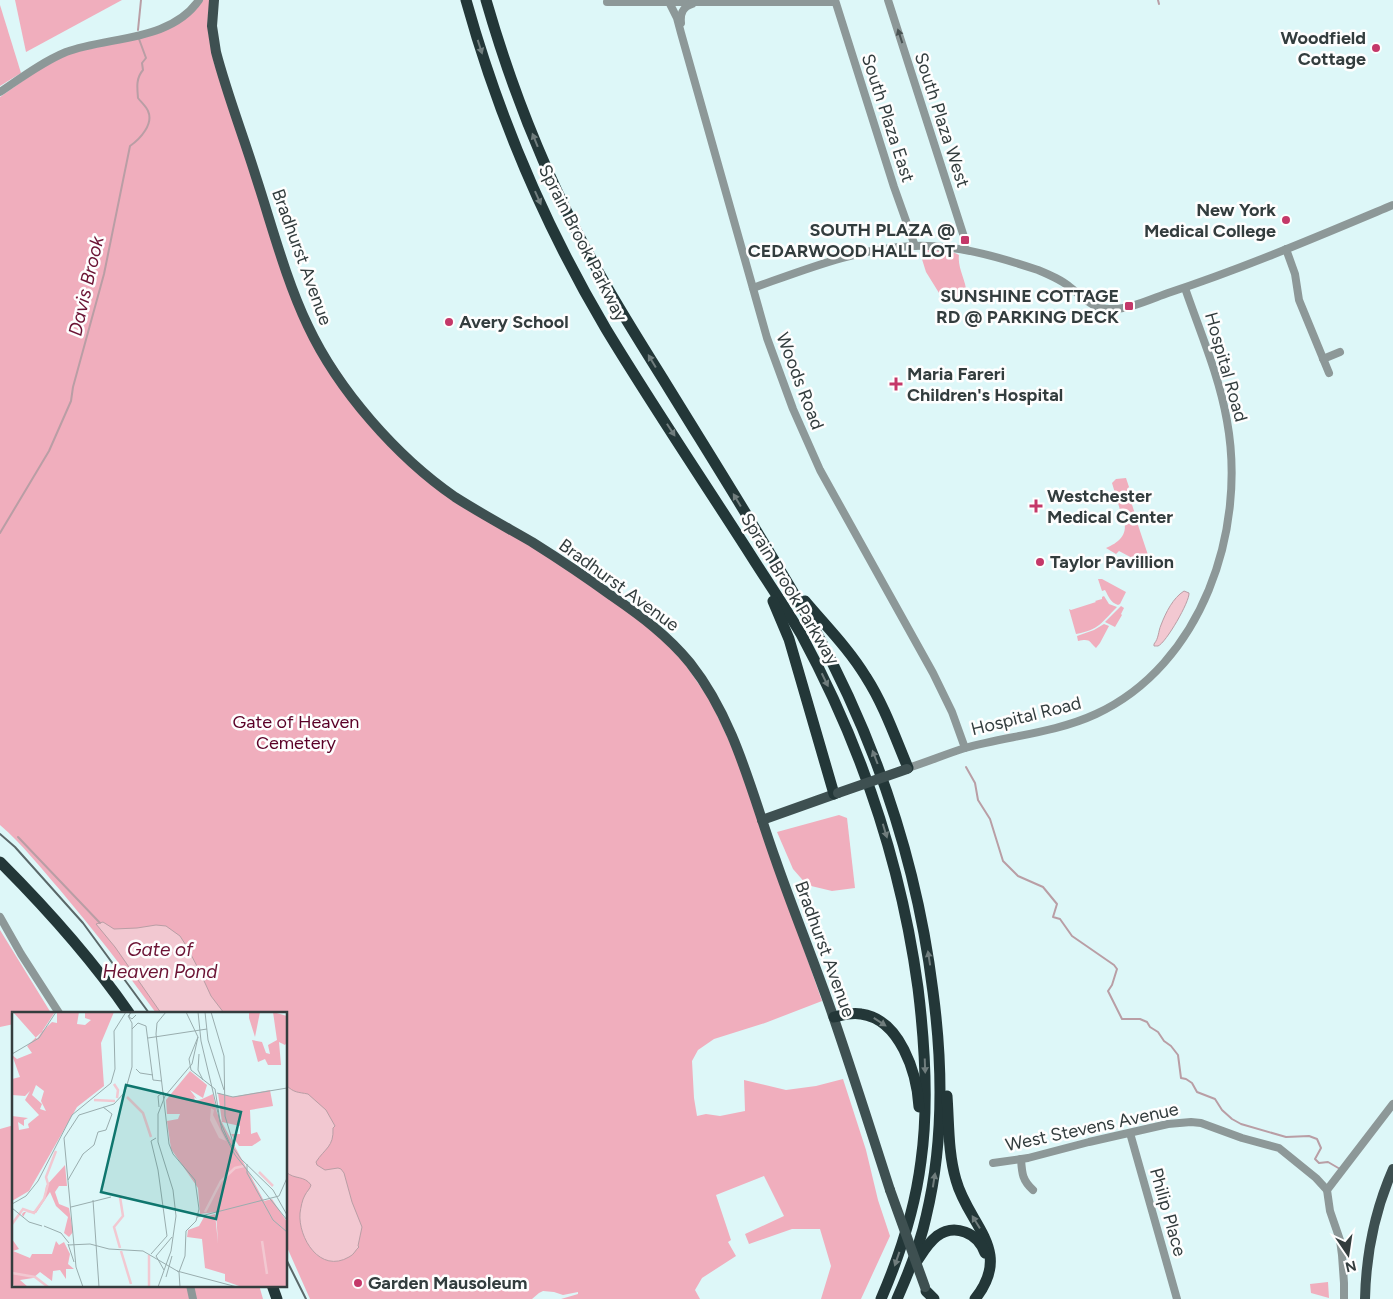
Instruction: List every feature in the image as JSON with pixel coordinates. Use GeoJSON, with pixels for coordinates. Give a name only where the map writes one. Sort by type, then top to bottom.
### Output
{"type":"FeatureCollection","features":[{"type":"Feature","properties":{"kind":"highway","name":"Sprain Brook Parkway"},"geometry":{"type":"LineString","coordinates":[[466,0],[486,66],[505,119],[559,243],[616,344],[792,618],[828,685],[862,765],[889,846],[907,921],[914,960],[921,1017],[926,1094],[921,1161],[916,1190],[905,1236],[881,1299]]}},
{"type":"Feature","properties":{"kind":"highway","name":"Sprain Brook Parkway"},"geometry":{"type":"LineString","coordinates":[[486,0],[523,111],[552,181],[578,234],[615,301],[814,628],[841,678],[865,731],[892,803],[908,858],[923,924],[940,1052],[937,1160],[927,1216],[907,1277],[897,1299]]}},
{"type":"Feature","properties":{"kind":"highway"},"geometry":{"type":"LineString","coordinates":[[756,563],[786,630],[836,794]]}},
{"type":"Feature","properties":{"kind":"highway"},"geometry":{"type":"LineString","coordinates":[[780,571],[847,651],[865,676],[883,709],[907,768]]}},
{"type":"Feature","properties":{"kind":"highway"},"geometry":{"type":"LineString","coordinates":[[0,862],[64,929],[102,975],[128,1012]]}},
{"type":"Feature","properties":{"kind":"highway"},"geometry":{"type":"LineString","coordinates":[[0,870],[32,902],[71,947],[121,1012]]}},
{"type":"Feature","properties":{"kind":"highway"},"geometry":{"type":"LineString","coordinates":[[834,1017],[854,1013],[869,1016],[883,1022],[897,1039],[911,1067],[917,1088],[921,1161]]}},
{"type":"Feature","properties":{"kind":"highway"},"geometry":{"type":"LineString","coordinates":[[940,1052],[947,1096],[954,1172],[962,1196],[988,1243],[990,1252],[990,1267],[987,1277],[975,1299]]}},
{"type":"Feature","properties":{"kind":"highway"},"geometry":{"type":"LineString","coordinates":[[907,1277],[927,1246],[937,1236],[953,1230],[966,1232],[974,1236],[982,1246],[986,1262],[982,1280],[977,1290],[969,1299]]}},
{"type":"Feature","properties":{"kind":"highway"},"geometry":{"type":"LineString","coordinates":[[266,1286],[270,1299]]}},
{"type":"Feature","properties":{"kind":"highway"},"geometry":{"type":"LineString","coordinates":[[272,1286],[277,1299]]}},
{"type":"Feature","properties":{"kind":"main road","name":"Bradhurst Avenue"},"geometry":{"type":"LineString","coordinates":[[214,0],[212,26],[214,46],[220,68],[296,300],[317,344],[332,369],[365,413],[427,476],[458,499],[549,553],[648,622],[663,635],[701,678],[720,709],[735,742],[834,1017],[890,1190],[929,1294]]}},
{"type":"Feature","properties":{"kind":"main road","name":"Hospital Road"},"geometry":{"type":"LineString","coordinates":[[762,820],[907,768]]}},
{"type":"Feature","properties":{"kind":"main road"},"geometry":{"type":"LineString","coordinates":[[1365,1299],[1367,1262],[1372,1235],[1381,1200],[1393,1169]]}},
{"type":"Feature","properties":{"kind":"street"},"geometry":{"type":"LineString","coordinates":[[0,92],[46,62],[68,52],[156,31],[173,24],[199,0]]}},
{"type":"Feature","properties":{"kind":"street","name":"South Plaza West"},"geometry":{"type":"LineString","coordinates":[[888,0],[964,240],[965,245],[963,249]]}},
{"type":"Feature","properties":{"kind":"street","name":"Woods Road"},"geometry":{"type":"LineString","coordinates":[[668,1],[677,18],[773,355],[806,440],[835,499],[934,673],[952,712],[965,748]]}},
{"type":"Feature","properties":{"kind":"street"},"geometry":{"type":"LineString","coordinates":[[607,2],[835,1]]}},
{"type":"Feature","properties":{"kind":"street","name":"South Plaza East"},"geometry":{"type":"LineString","coordinates":[[835,1],[894,187],[915,246]]}},
{"type":"Feature","properties":{"kind":"street"},"geometry":{"type":"LineString","coordinates":[[681,33],[680,19],[682,12],[686,6],[695,2]]}},
{"type":"Feature","properties":{"kind":"street"},"geometry":{"type":"LineString","coordinates":[[753,288],[864,252],[915,246],[963,249],[1044,272],[1062,281],[1091,304],[1110,310],[1121,309],[1185,288],[1393,205]]}},
{"type":"Feature","properties":{"kind":"street"},"geometry":{"type":"LineString","coordinates":[[1286,249],[1295,274],[1299,300],[1329,373]]}},
{"type":"Feature","properties":{"kind":"street","name":"Hospital Road"},"geometry":{"type":"LineString","coordinates":[[907,768],[965,748],[1077,722],[1098,713],[1128,696],[1148,681],[1166,661],[1197,616],[1208,592],[1221,552],[1230,508],[1232,483],[1230,439],[1218,381],[1185,288]]}},
{"type":"Feature","properties":{"kind":"street"},"geometry":{"type":"LineString","coordinates":[[1323,359],[1340,352]]}},
{"type":"Feature","properties":{"kind":"street"},"geometry":{"type":"LineString","coordinates":[[0,917],[58,1012]]}},
{"type":"Feature","properties":{"kind":"street"},"geometry":{"type":"LineString","coordinates":[[1344,1299],[1340,1240],[1330,1211],[1327,1190],[1393,1104]]}},
{"type":"Feature","properties":{"kind":"street","name":"West Stevens Avenue"},"geometry":{"type":"LineString","coordinates":[[993,1163],[1021,1159],[1179,1123],[1200,1123],[1242,1138],[1279,1148],[1316,1178],[1327,1190]]}},
{"type":"Feature","properties":{"kind":"street","name":"Philip Place"},"geometry":{"type":"LineString","coordinates":[[1130,1133],[1177,1299]]}},
{"type":"Feature","properties":{"kind":"street"},"geometry":{"type":"LineString","coordinates":[[1021,1159],[1023,1177],[1033,1190]]}},
{"type":"Feature","properties":{"kind":"street"},"geometry":{"type":"LineString","coordinates":[[190,1286],[193,1299]]}},
{"type":"Feature","properties":{"kind":"green space"},"geometry":{"type":"Polygon","coordinates":[[[15,0],[122,0],[26,52],[15,0]]]}},
{"type":"Feature","properties":{"kind":"green space","name":"Gate of Heaven Cemetery"},"geometry":{"type":"Polygon","coordinates":[[[203,0],[211,0],[208,24],[214,63],[294,303],[391,449],[599,590],[659,636],[685,664],[711,702],[736,756],[822,1001],[765,1023],[714,1039],[698,1050],[692,1061],[697,1116],[706,1114],[720,1116],[745,1111],[744,1080],[786,1090],[816,1086],[843,1079],[866,1150],[878,1200],[890,1236],[861,1299],[821,1299],[831,1266],[820,1229],[792,1229],[749,1244],[745,1234],[784,1216],[764,1176],[716,1195],[731,1240],[728,1242],[736,1256],[702,1278],[695,1290],[700,1299],[561,1299],[578,1294],[578,1292],[563,1295],[543,1291],[532,1299],[310,1299],[288,1250],[288,1012],[155,1012],[109,950],[72,905],[24,848],[0,825],[0,97],[37,71],[70,53],[157,33],[171,28],[193,11],[203,0]]]}},
{"type":"Feature","properties":{"kind":"green space"},"geometry":{"type":"Polygon","coordinates":[[[0,5],[21,73],[0,86],[0,5]]]}},
{"type":"Feature","properties":{"kind":"green space"},"geometry":{"type":"Polygon","coordinates":[[[924,250],[946,251],[959,255],[966,295],[948,302],[944,301],[926,272],[921,256],[924,250]]]}},
{"type":"Feature","properties":{"kind":"green space"},"geometry":{"type":"Polygon","coordinates":[[[1126,478],[1129,487],[1127,489],[1135,514],[1125,518],[1121,513],[1112,483],[1116,479],[1126,478]]]}},
{"type":"Feature","properties":{"kind":"green space"},"geometry":{"type":"Polygon","coordinates":[[[1135,516],[1151,568],[1119,551],[1116,554],[1106,548],[1121,538],[1125,530],[1124,521],[1135,516]]]}},
{"type":"Feature","properties":{"kind":"green space"},"geometry":{"type":"Polygon","coordinates":[[[1098,579],[1102,579],[1126,592],[1120,604],[1118,605],[1113,602],[1105,590],[1102,591],[1098,579]]]}},
{"type":"Feature","properties":{"kind":"green space"},"geometry":{"type":"Polygon","coordinates":[[[1104,596],[1109,604],[1117,607],[1095,628],[1076,634],[1069,609],[1096,602],[1104,596]]]}},
{"type":"Feature","properties":{"kind":"green space"},"geometry":{"type":"Polygon","coordinates":[[[1121,606],[1124,608],[1122,615],[1115,627],[1105,622],[1121,606]]]}},
{"type":"Feature","properties":{"kind":"green space"},"geometry":{"type":"Polygon","coordinates":[[[1104,624],[1109,626],[1096,648],[1088,640],[1078,641],[1077,636],[1104,624]]]}},
{"type":"Feature","properties":{"kind":"green space"},"geometry":{"type":"Polygon","coordinates":[[[839,815],[847,818],[855,888],[832,891],[807,885],[793,869],[777,832],[839,815]]]}},
{"type":"Feature","properties":{"kind":"green space"},"geometry":{"type":"Polygon","coordinates":[[[0,930],[50,1012],[12,1012],[12,1024],[0,1027],[0,930]]]}},
{"type":"Feature","properties":{"kind":"green space"},"geometry":{"type":"Polygon","coordinates":[[[12,1126],[12,1286],[259,1286],[263,1299],[0,1299],[0,1129],[12,1126]]]}},
{"type":"Feature","properties":{"kind":"green space"},"geometry":{"type":"Polygon","coordinates":[[[1328,1282],[1329,1298],[1311,1293],[1310,1284],[1328,1282]]]}},
{"type":"Feature","properties":{"kind":"water"},"geometry":{"type":"Polygon","coordinates":[[[1184,591],[1189,593],[1182,612],[1162,643],[1154,646],[1168,610],[1176,597],[1184,591]]]}},
{"type":"Feature","properties":{"kind":"water","name":"Gate of Heaven Pond"},"geometry":{"type":"Polygon","coordinates":[[[103,922],[114,929],[156,925],[166,926],[180,936],[211,996],[223,1012],[160,1012],[115,947],[96,924],[103,922]]]}},
{"type":"Feature","properties":{"kind":"water"},"geometry":{"type":"Polygon","coordinates":[[[288,1087],[294,1091],[308,1094],[326,1110],[335,1126],[328,1147],[316,1162],[317,1165],[325,1170],[338,1168],[344,1173],[352,1202],[362,1227],[359,1247],[351,1256],[338,1261],[329,1261],[313,1251],[307,1242],[300,1223],[300,1213],[304,1197],[311,1185],[305,1180],[289,1174],[288,1087]]]}},
{"type":"Feature","properties":{"kind":"waterway","name":"Davis Brook"},"geometry":{"type":"LineString","coordinates":[[138,30],[141,0]]}},
{"type":"Feature","properties":{"kind":"waterway"},"geometry":{"type":"LineString","coordinates":[[1158,0],[1159,4]]}},
{"type":"Feature","properties":{"kind":"waterway","name":"Davis Brook"},"geometry":{"type":"LineString","coordinates":[[0,533],[49,451],[71,401],[73,387],[104,274],[130,146],[142,135],[149,121],[147,109],[138,98],[138,79],[143,70],[142,63],[146,58],[139,39]]}},
{"type":"Feature","properties":{"kind":"waterway"},"geometry":{"type":"LineString","coordinates":[[966,767],[975,783],[978,800],[990,819],[1003,861],[1018,876],[1043,887],[1057,904],[1053,917],[1060,919],[1072,936],[1117,969],[1108,991],[1122,1019],[1140,1019],[1147,1022],[1178,1055],[1181,1078],[1192,1083],[1197,1092],[1215,1099],[1222,1110],[1232,1119],[1241,1124],[1286,1137],[1309,1136],[1317,1139],[1321,1148],[1315,1159],[1319,1163],[1328,1162],[1340,1169]]}},
{"type":"Feature","properties":{"kind":"waterway"},"geometry":{"type":"LineString","coordinates":[[18,837],[100,923]]}},
{"type":"Feature","properties":{"kind":"railway"},"geometry":{"type":"LineString","coordinates":[[0,834],[15,847],[83,923],[148,1012]]}},
{"type":"Feature","properties":{"kind":"railway"},"geometry":{"type":"LineString","coordinates":[[288,1263],[306,1299]]}},
{"type":"Feature","properties":{"kind":"place","name":"Woodfield Cottage"},"geometry":{"type":"Point","coordinates":[1376,48]}},
{"type":"Feature","properties":{"kind":"place","name":"New York Medical College"},"geometry":{"type":"Point","coordinates":[1286,220]}},
{"type":"Feature","properties":{"kind":"place","name":"SOUTH PLAZA @ CEDARWOOD HALL LOT"},"geometry":{"type":"Point","coordinates":[965,240]}},
{"type":"Feature","properties":{"kind":"place","name":"SUNSHINE COTTAGE RD @ PARKING DECK"},"geometry":{"type":"Point","coordinates":[1129,306]}},
{"type":"Feature","properties":{"kind":"place","name":"Avery School"},"geometry":{"type":"Point","coordinates":[449,322]}},
{"type":"Feature","properties":{"kind":"place","name":"Maria Fareri Children's Hospital"},"geometry":{"type":"Point","coordinates":[896,384]}},
{"type":"Feature","properties":{"kind":"place","name":"Westchester Medical Center"},"geometry":{"type":"Point","coordinates":[1036,506]}},
{"type":"Feature","properties":{"kind":"place","name":"Taylor Pavillion"},"geometry":{"type":"Point","coordinates":[1040,562]}},
{"type":"Feature","properties":{"kind":"place","name":"Garden Mausoleum"},"geometry":{"type":"Point","coordinates":[358,1283]}}]}
